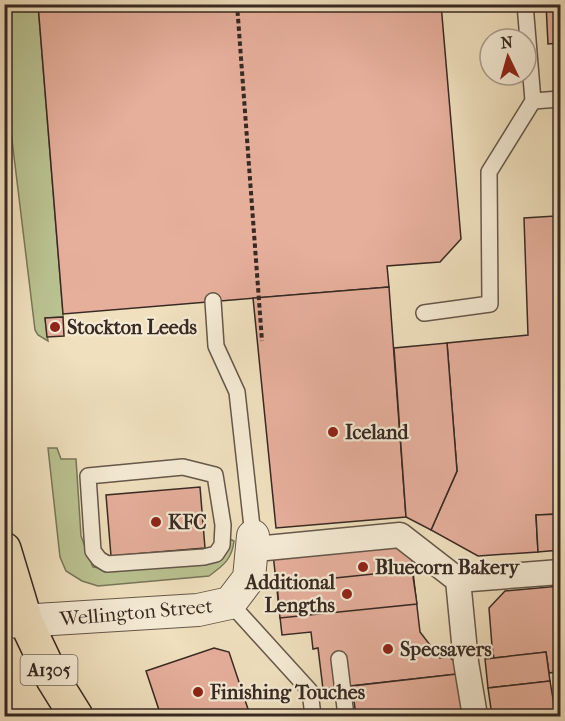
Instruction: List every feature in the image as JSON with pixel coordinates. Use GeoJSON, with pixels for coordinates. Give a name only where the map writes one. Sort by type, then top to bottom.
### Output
{"type":"FeatureCollection","features":[{"type":"Feature","properties":{"kind":"main road","name":"A1305"},"geometry":{"type":"LineString","coordinates":[[4,549],[15,622],[76,717]]}},
{"type":"Feature","properties":{"kind":"street"},"geometry":{"type":"LineString","coordinates":[[260,542],[400,535],[458,580],[561,572]]}},
{"type":"Feature","properties":{"kind":"street","name":"Wellington Street"},"geometry":{"type":"LineString","coordinates":[[15,622],[198,610],[230,603],[249,578],[260,542]]}},
{"type":"Feature","properties":{"kind":"street"},"geometry":{"type":"LineString","coordinates":[[458,580],[466,662],[475,717]]}},
{"type":"Feature","properties":{"kind":"lane"},"geometry":{"type":"LineString","coordinates":[[424,313],[490,304],[489,172],[533,101],[525,4]]}},
{"type":"Feature","properties":{"kind":"lane"},"geometry":{"type":"LineString","coordinates":[[533,101],[561,99]]}},
{"type":"Feature","properties":{"kind":"lane"},"geometry":{"type":"LineString","coordinates":[[213,301],[216,346],[237,392],[260,542]]}},
{"type":"Feature","properties":{"kind":"lane"},"geometry":{"type":"LineString","coordinates":[[183,467],[215,476],[223,525],[222,544],[216,554],[204,558],[107,564],[93,551],[88,476],[183,467]]}},
{"type":"Feature","properties":{"kind":"lane"},"geometry":{"type":"LineString","coordinates":[[230,603],[310,691],[313,717]]}},
{"type":"Feature","properties":{"kind":"lane"},"geometry":{"type":"LineString","coordinates":[[339,658],[346,717]]}},
{"type":"Feature","properties":{"kind":"path"},"geometry":{"type":"LineString","coordinates":[[237,4],[262,341]]}},
{"type":"Feature","properties":{"kind":"green space"},"geometry":{"type":"Polygon","coordinates":[[[4,5],[38,5],[63,314],[63,317],[45,318],[48,341],[38,335],[35,330],[5,82],[4,5]]]}},
{"type":"Feature","properties":{"kind":"green space"},"geometry":{"type":"Polygon","coordinates":[[[48,448],[57,448],[61,459],[76,459],[81,536],[93,567],[116,570],[195,565],[221,556],[230,539],[234,541],[229,557],[209,576],[98,586],[82,581],[66,571],[60,557],[48,448]]]}},
{"type":"Feature","properties":{"kind":"building"},"geometry":{"type":"Polygon","coordinates":[[[38,4],[441,4],[461,239],[440,262],[387,266],[389,287],[63,314],[38,4]]]}},
{"type":"Feature","properties":{"kind":"building"},"geometry":{"type":"Polygon","coordinates":[[[546,4],[560,4],[560,43],[548,44],[546,4]]]}},
{"type":"Feature","properties":{"kind":"building"},"geometry":{"type":"Polygon","coordinates":[[[555,216],[555,229],[560,229],[560,514],[536,515],[538,552],[478,556],[431,530],[457,471],[447,343],[528,335],[524,218],[555,216]]]}},
{"type":"Feature","properties":{"kind":"building","name":"Iceland"},"geometry":{"type":"Polygon","coordinates":[[[389,287],[406,517],[276,528],[253,298],[389,287]]]}},
{"type":"Feature","properties":{"kind":"building","name":"Stockton Leeds"},"geometry":{"type":"Polygon","coordinates":[[[63,317],[64,336],[47,337],[45,318],[63,317]]]}},
{"type":"Feature","properties":{"kind":"building"},"geometry":{"type":"Polygon","coordinates":[[[447,343],[457,471],[431,530],[406,517],[394,348],[447,343]]]}},
{"type":"Feature","properties":{"kind":"building","name":"KFC"},"geometry":{"type":"Polygon","coordinates":[[[200,487],[205,548],[111,556],[106,495],[200,487]]]}},
{"type":"Feature","properties":{"kind":"building"},"geometry":{"type":"Polygon","coordinates":[[[560,514],[560,550],[538,552],[536,515],[560,514]]]}},
{"type":"Feature","properties":{"kind":"building"},"geometry":{"type":"Polygon","coordinates":[[[386,542],[411,555],[420,632],[440,658],[449,657],[454,661],[457,674],[323,689],[318,648],[313,649],[311,632],[282,635],[273,554],[386,542]]]}},
{"type":"Feature","properties":{"kind":"building","name":"Additional Lengths"},"geometry":{"type":"Polygon","coordinates":[[[412,570],[417,604],[280,618],[277,584],[412,570]]]}},
{"type":"Feature","properties":{"kind":"building"},"geometry":{"type":"Polygon","coordinates":[[[560,586],[560,671],[549,673],[546,652],[494,658],[489,608],[505,591],[560,586]]]}},
{"type":"Feature","properties":{"kind":"building","name":"Finishing Touches"},"geometry":{"type":"Polygon","coordinates":[[[214,648],[229,652],[250,715],[170,716],[169,714],[161,716],[146,671],[214,648]]]}},
{"type":"Feature","properties":{"kind":"building"},"geometry":{"type":"Polygon","coordinates":[[[546,652],[550,681],[488,688],[485,659],[546,652]]]}},
{"type":"Feature","properties":{"kind":"building"},"geometry":{"type":"Polygon","coordinates":[[[457,674],[463,716],[356,716],[352,686],[457,674]]]}},
{"type":"Feature","properties":{"kind":"building"},"geometry":{"type":"Polygon","coordinates":[[[550,681],[555,711],[492,716],[488,688],[550,681]]]}},
{"type":"Feature","properties":{"kind":"building"},"geometry":{"type":"Polygon","coordinates":[[[555,711],[556,716],[513,716],[555,711]]]}},
{"type":"Feature","properties":{"kind":"place","name":"Stockton Leeds"},"geometry":{"type":"Point","coordinates":[55,327]}},
{"type":"Feature","properties":{"kind":"place","name":"Iceland"},"geometry":{"type":"Point","coordinates":[333,432]}},
{"type":"Feature","properties":{"kind":"place","name":"KFC"},"geometry":{"type":"Point","coordinates":[156,522]}},
{"type":"Feature","properties":{"kind":"place","name":"Bluecorn Bakery"},"geometry":{"type":"Point","coordinates":[363,567]}},
{"type":"Feature","properties":{"kind":"place","name":"Additional Lengths"},"geometry":{"type":"Point","coordinates":[347,594]}},
{"type":"Feature","properties":{"kind":"place","name":"Specsavers"},"geometry":{"type":"Point","coordinates":[388,649]}},
{"type":"Feature","properties":{"kind":"place","name":"Finishing Touches"},"geometry":{"type":"Point","coordinates":[198,692]}}]}
